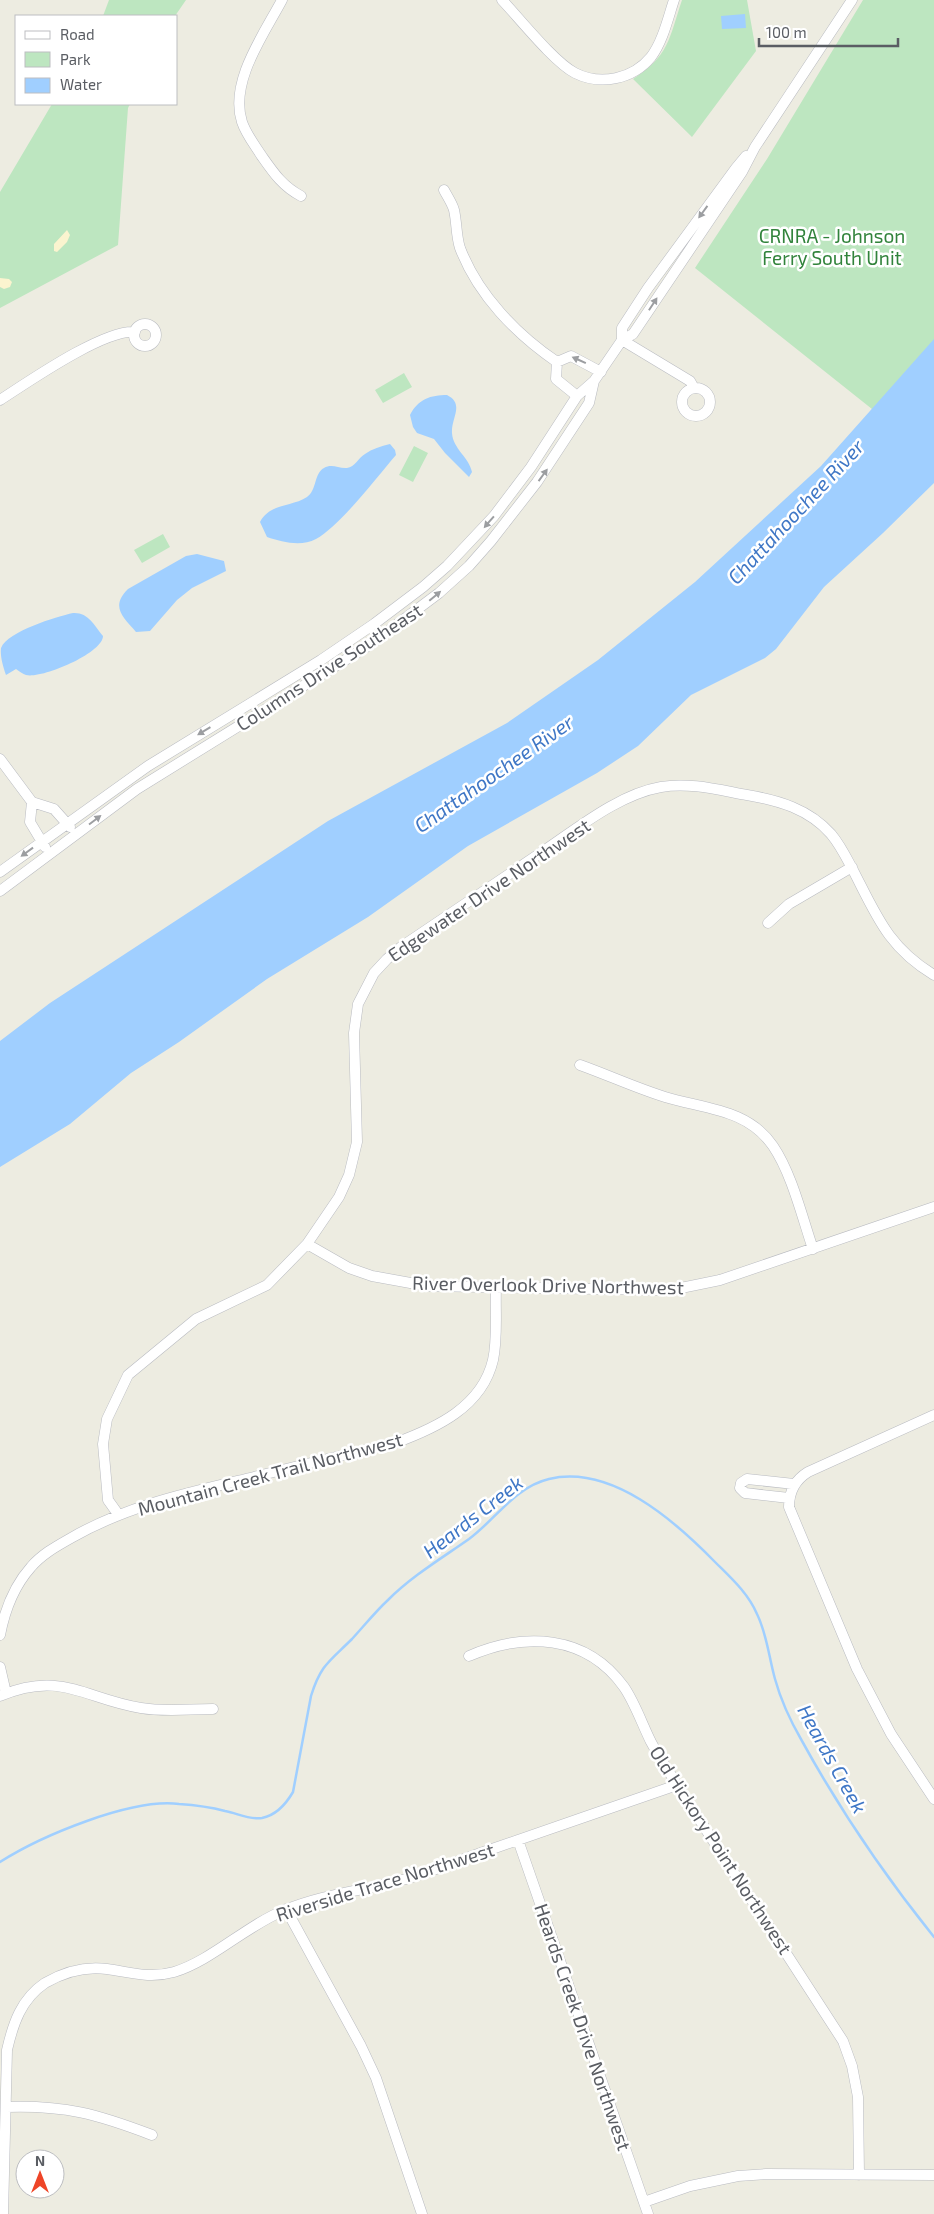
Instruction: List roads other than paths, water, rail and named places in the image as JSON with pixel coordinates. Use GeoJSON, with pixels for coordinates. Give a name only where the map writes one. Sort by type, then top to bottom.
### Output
{"type":"FeatureCollection","features":[{"type":"Feature","properties":{"kind":"street"},"geometry":{"type":"LineString","coordinates":[[282,0],[243,78],[239,92],[239,113],[247,134],[280,182],[301,196]]}},
{"type":"Feature","properties":{"kind":"street"},"geometry":{"type":"LineString","coordinates":[[502,0],[560,62],[575,72],[593,79],[607,79],[620,78],[632,73],[652,56],[659,43],[674,0]]}},
{"type":"Feature","properties":{"kind":"street","name":"Columns Drive Southeast"},"geometry":{"type":"LineString","coordinates":[[0,872],[148,766],[321,660],[374,624],[447,566],[494,516],[531,467],[577,396],[594,381],[622,340],[633,334],[742,172],[756,147],[852,0]]}},
{"type":"Feature","properties":{"kind":"street"},"geometry":{"type":"LineString","coordinates":[[444,190],[454,211],[456,234],[460,248],[487,297],[514,327],[557,362]]}},
{"type":"Feature","properties":{"kind":"street"},"geometry":{"type":"LineString","coordinates":[[0,400],[82,349],[125,332],[135,332]]}},
{"type":"Feature","properties":{"kind":"street"},"geometry":{"type":"LineString","coordinates":[[622,340],[690,381],[694,388]]}},
{"type":"Feature","properties":{"kind":"street"},"geometry":{"type":"LineString","coordinates":[[557,362],[571,356],[600,372]]}},
{"type":"Feature","properties":{"kind":"street"},"geometry":{"type":"LineString","coordinates":[[557,362],[556,379],[577,396]]}},
{"type":"Feature","properties":{"kind":"street","name":"Columns Drive Southeast"},"geometry":{"type":"LineString","coordinates":[[0,891],[137,789],[388,633],[439,593],[491,541],[538,482],[589,403],[594,381]]}},
{"type":"Feature","properties":{"kind":"street"},"geometry":{"type":"LineString","coordinates":[[0,759],[32,802],[54,809],[76,834]]}},
{"type":"Feature","properties":{"kind":"street","name":"Edgewater Drive Northwest"},"geometry":{"type":"LineString","coordinates":[[118,1514],[108,1500],[103,1444],[107,1419],[128,1375],[196,1319],[267,1285],[307,1244],[339,1197],[349,1176],[355,1155],[358,1121],[354,1033],[358,1004],[374,973],[386,959],[401,947],[619,802],[639,792],[661,786],[697,786],[770,799],[792,806],[812,817],[830,832],[843,850],[884,931],[900,950],[918,966],[934,975]]}},
{"type":"Feature","properties":{"kind":"street"},"geometry":{"type":"LineString","coordinates":[[32,802],[30,822],[50,853]]}},
{"type":"Feature","properties":{"kind":"street"},"geometry":{"type":"LineString","coordinates":[[768,923],[789,904],[809,894],[852,867]]}},
{"type":"Feature","properties":{"kind":"street"},"geometry":{"type":"LineString","coordinates":[[580,1065],[664,1096],[727,1111],[757,1128],[772,1145],[783,1162],[813,1249]]}},
{"type":"Feature","properties":{"kind":"street","name":"River Overlook Drive Northwest"},"geometry":{"type":"LineString","coordinates":[[307,1244],[349,1268],[391,1281],[427,1286],[681,1288],[720,1280],[934,1207]]}},
{"type":"Feature","properties":{"kind":"street","name":"Mountain Creek Trail Northwest"},"geometry":{"type":"LineString","coordinates":[[0,1635],[10,1600],[17,1585],[32,1566],[50,1550],[118,1514],[181,1494],[395,1443],[420,1434],[440,1423],[477,1395],[488,1375],[495,1346],[496,1287]]}},
{"type":"Feature","properties":{"kind":"street"},"geometry":{"type":"LineString","coordinates":[[934,1415],[808,1472],[794,1484],[789,1498],[791,1517],[857,1669],[891,1734],[934,1800]]}},
{"type":"Feature","properties":{"kind":"street"},"geometry":{"type":"LineString","coordinates":[[789,1498],[744,1493],[740,1488],[741,1483],[747,1479],[794,1484]]}},
{"type":"Feature","properties":{"kind":"street","name":"Old Hickory Point Northwest"},"geometry":{"type":"LineString","coordinates":[[469,1656],[502,1644],[531,1640],[563,1645],[591,1657],[611,1672],[625,1688],[652,1744],[677,1785],[843,2041],[852,2066],[858,2097],[859,2174]]}},
{"type":"Feature","properties":{"kind":"street"},"geometry":{"type":"LineString","coordinates":[[0,1667],[3,1694],[32,1686],[56,1685],[74,1688],[140,1708],[213,1709]]}},
{"type":"Feature","properties":{"kind":"street","name":"Riverside Trace Northwest"},"geometry":{"type":"LineString","coordinates":[[3,2214],[7,2050],[12,2029],[25,2003],[44,1984],[64,1974],[87,1968],[106,1969],[144,1976],[175,1972],[193,1964],[248,1929],[286,1909],[322,1898],[407,1878],[677,1785]]}},
{"type":"Feature","properties":{"kind":"street","name":"Heards Creek Drive Northwest"},"geometry":{"type":"LineString","coordinates":[[518,1840],[648,2214]]}},
{"type":"Feature","properties":{"kind":"street"},"geometry":{"type":"LineString","coordinates":[[286,1909],[361,2046],[376,2078],[422,2214]]}},
{"type":"Feature","properties":{"kind":"street"},"geometry":{"type":"LineString","coordinates":[[6,2107],[36,2106],[70,2109],[99,2115],[152,2135]]}},
{"type":"Feature","properties":{"kind":"street"},"geometry":{"type":"LineString","coordinates":[[644,2202],[690,2186],[738,2176],[766,2174],[934,2175]]}},
{"type":"Feature","properties":{"kind":"water"},"geometry":{"type":"Polygon","coordinates":[[[745,14],[746,28],[722,29],[721,16],[745,14]]]}},
{"type":"Feature","properties":{"kind":"water","name":"Chattahoochee River"},"geometry":{"type":"Polygon","coordinates":[[[934,339],[934,483],[824,587],[776,649],[765,658],[691,695],[638,746],[597,773],[468,846],[368,917],[267,979],[179,1042],[131,1073],[70,1124],[0,1167],[0,1041],[50,1003],[328,821],[507,723],[598,660],[695,582],[821,466],[934,339]]]}},
{"type":"Feature","properties":{"kind":"water"},"geometry":{"type":"Polygon","coordinates":[[[447,395],[455,403],[456,412],[452,427],[453,439],[468,462],[472,472],[469,477],[434,439],[417,433],[413,427],[410,415],[417,405],[430,397],[447,395]]]}},
{"type":"Feature","properties":{"kind":"water"},"geometry":{"type":"Polygon","coordinates":[[[390,444],[395,450],[396,455],[358,500],[326,533],[304,543],[285,542],[267,537],[260,522],[264,516],[275,508],[307,497],[321,470],[330,466],[350,467],[368,452],[390,444]]]}},
{"type":"Feature","properties":{"kind":"water"},"geometry":{"type":"Polygon","coordinates":[[[197,554],[224,561],[226,571],[192,588],[177,600],[150,631],[136,632],[120,612],[120,601],[123,595],[128,589],[186,556],[197,554]]]}},
{"type":"Feature","properties":{"kind":"water"},"geometry":{"type":"Polygon","coordinates":[[[73,613],[87,617],[103,636],[100,643],[93,650],[83,657],[45,673],[26,675],[16,669],[6,675],[1,651],[5,642],[33,626],[73,613]]]}},
{"type":"Feature","properties":{"kind":"waterway","name":"Heards Creek"},"geometry":{"type":"LineString","coordinates":[[0,1862],[62,1831],[87,1821],[137,1807],[159,1804],[190,1805],[214,1808],[257,1818],[267,1817],[277,1812],[293,1792],[311,1696],[319,1677],[332,1658],[397,1591],[469,1539],[516,1496],[537,1483],[549,1479],[572,1477],[595,1480],[618,1488],[661,1514],[699,1546],[744,1593],[753,1606],[760,1622],[766,1638],[777,1687],[798,1734],[864,1842],[934,1937]]}},
{"type":"Feature","properties":{"kind":"park label","name":"CRNRA - Johnson Ferry South Unit"},"geometry":{"type":"Point","coordinates":[832,247]}}]}
